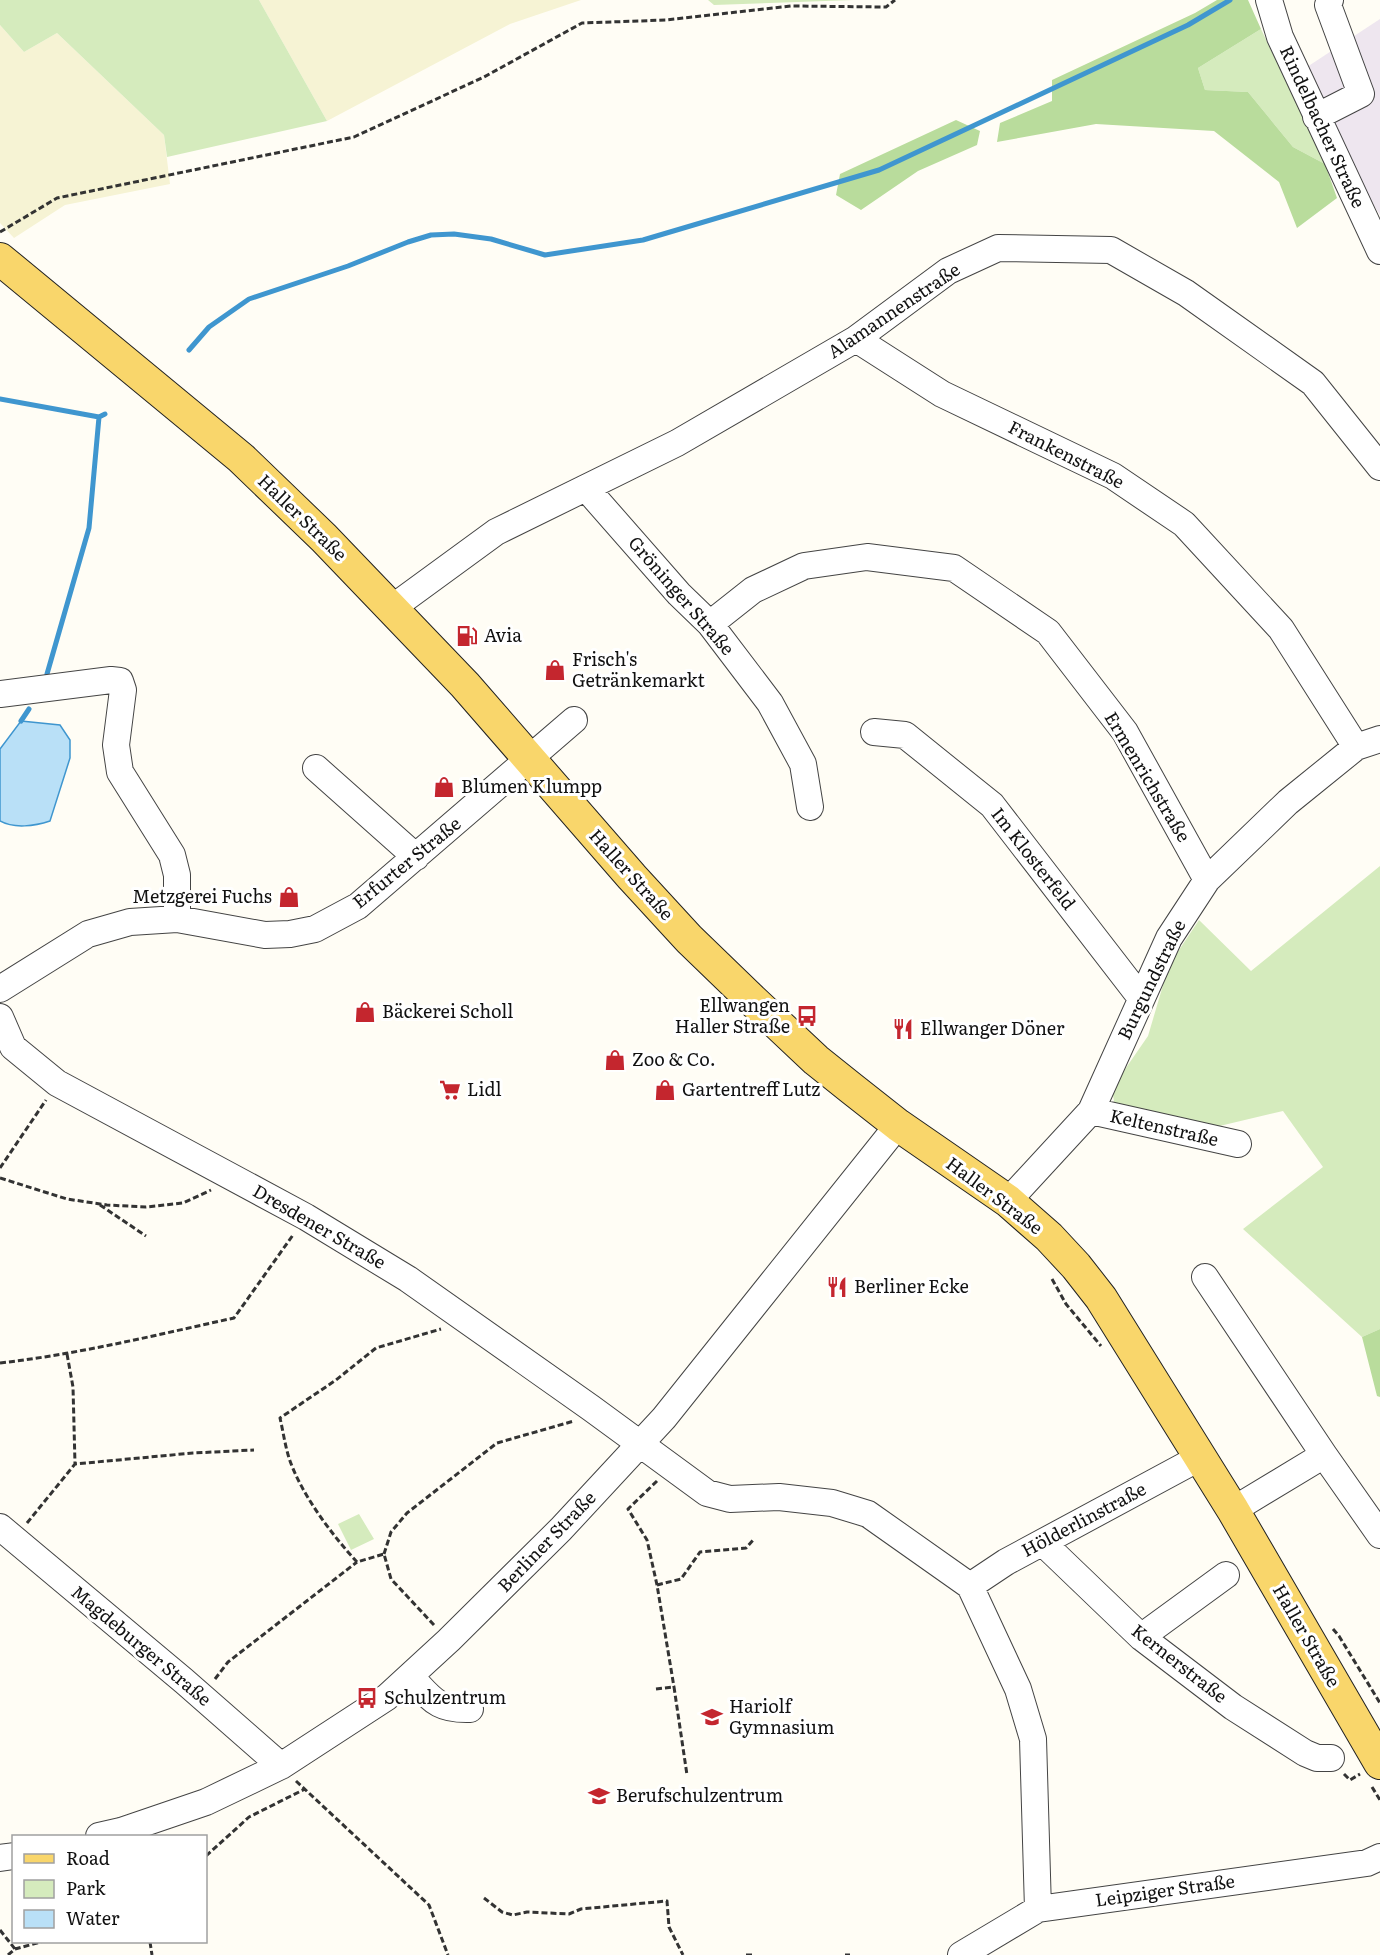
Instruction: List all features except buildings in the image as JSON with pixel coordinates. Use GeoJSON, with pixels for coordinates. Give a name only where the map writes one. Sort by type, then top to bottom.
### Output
{"type":"FeatureCollection","features":[{"type":"Feature","properties":{"kind":"main road","name":"Haller Straße"},"geometry":{"type":"LineString","coordinates":[[0,259],[240,458],[324,538],[465,685],[689,939],[816,1060],[897,1125],[1008,1202],[1049,1237],[1076,1266],[1101,1298],[1233,1509],[1369,1770]]}},
{"type":"Feature","properties":{"kind":"street","name":"Rindelbacher Straße"},"geometry":{"type":"LineString","coordinates":[[1269,0],[1280,37],[1380,251]]}},
{"type":"Feature","properties":{"kind":"street"},"geometry":{"type":"LineString","coordinates":[[1316,117],[1360,94],[1328,5],[1330,0]]}},
{"type":"Feature","properties":{"kind":"street","name":"Alamannenstraße"},"geometry":{"type":"LineString","coordinates":[[392,608],[496,532],[677,443],[856,339],[948,271],[998,248],[1111,250],[1186,293],[1313,383],[1380,467]]}},
{"type":"Feature","properties":{"kind":"street","name":"Frankenstraße"},"geometry":{"type":"LineString","coordinates":[[856,339],[942,394],[1113,476],[1184,524],[1281,629],[1356,747]]}},
{"type":"Feature","properties":{"kind":"street","name":"Gröninger Straße"},"geometry":{"type":"LineString","coordinates":[[586,488],[679,594],[710,624],[770,704],[804,764],[810,807]]}},
{"type":"Feature","properties":{"kind":"street","name":"Ermenrichstraße"},"geometry":{"type":"LineString","coordinates":[[710,624],[753,590],[804,566],[867,557],[954,568],[1048,632],[1125,732],[1207,880]]}},
{"type":"Feature","properties":{"kind":"street"},"geometry":{"type":"LineString","coordinates":[[0,694],[111,680],[120,681],[123,690],[116,745],[120,772],[172,855],[177,875],[177,920]]}},
{"type":"Feature","properties":{"kind":"street","name":"Erfurter Straße"},"geometry":{"type":"LineString","coordinates":[[0,989],[88,934],[130,921],[177,920],[265,935],[290,934],[315,929],[358,906],[574,720]]}},
{"type":"Feature","properties":{"kind":"street","name":"Im Klosterfeld"},"geometry":{"type":"LineString","coordinates":[[873,732],[905,735],[992,806],[1141,998]]}},
{"type":"Feature","properties":{"kind":"street","name":"Burgundstraße"},"geometry":{"type":"LineString","coordinates":[[1008,1202],[1091,1111],[1169,938],[1207,880],[1288,802],[1356,747],[1380,739]]}},
{"type":"Feature","properties":{"kind":"street"},"geometry":{"type":"LineString","coordinates":[[316,768],[416,857]]}},
{"type":"Feature","properties":{"kind":"street","name":"Dresdener Straße"},"geometry":{"type":"LineString","coordinates":[[0,1017],[13,1047],[57,1083],[306,1217],[408,1279],[463,1316],[707,1493],[730,1499],[779,1497],[832,1503],[868,1514],[970,1586]]}},
{"type":"Feature","properties":{"kind":"street","name":"Keltenstraße"},"geometry":{"type":"LineString","coordinates":[[1091,1111],[1238,1144]]}},
{"type":"Feature","properties":{"kind":"street","name":"Berliner Straße"},"geometry":{"type":"LineString","coordinates":[[103,1835],[206,1802],[281,1766],[387,1697],[449,1640],[561,1529],[664,1418],[897,1125]]}},
{"type":"Feature","properties":{"kind":"street"},"geometry":{"type":"LineString","coordinates":[[1205,1277],[1380,1535]]}},
{"type":"Feature","properties":{"kind":"street"},"geometry":{"type":"LineString","coordinates":[[1233,1509],[1324,1455]]}},
{"type":"Feature","properties":{"kind":"street","name":"Hölderlinstraße"},"geometry":{"type":"LineString","coordinates":[[970,1586],[1006,1562],[1199,1458]]}},
{"type":"Feature","properties":{"kind":"street","name":"Magdeburger Straße"},"geometry":{"type":"LineString","coordinates":[[7,1533],[281,1766]]}},
{"type":"Feature","properties":{"kind":"street","name":"Kernerstraße"},"geometry":{"type":"LineString","coordinates":[[1044,1543],[1141,1637],[1233,1707],[1305,1753],[1338,1766]]}},
{"type":"Feature","properties":{"kind":"street"},"geometry":{"type":"LineString","coordinates":[[1141,1637],[1226,1575]]}},
{"type":"Feature","properties":{"kind":"street"},"geometry":{"type":"LineString","coordinates":[[970,1586],[1018,1689],[1033,1739],[1038,1909]]}},
{"type":"Feature","properties":{"kind":"street"},"geometry":{"type":"LineString","coordinates":[[410,1676],[440,1706],[453,1709],[470,1708]]}},
{"type":"Feature","properties":{"kind":"street","name":"Leipziger Straße"},"geometry":{"type":"LineString","coordinates":[[961,1955],[1038,1909],[1367,1863],[1380,1857]]}},
{"type":"Feature","properties":{"kind":"path"},"geometry":{"type":"LineString","coordinates":[[0,232],[57,198],[354,136],[484,77],[582,23],[666,20],[790,6],[886,7],[895,0]]}},
{"type":"Feature","properties":{"kind":"path"},"geometry":{"type":"LineString","coordinates":[[0,1168],[57,1083]]}},
{"type":"Feature","properties":{"kind":"path"},"geometry":{"type":"LineString","coordinates":[[0,1178],[67,1199],[146,1207],[183,1203],[215,1188],[231,1177]]}},
{"type":"Feature","properties":{"kind":"path"},"geometry":{"type":"LineString","coordinates":[[98,1203],[146,1236]]}},
{"type":"Feature","properties":{"kind":"path"},"geometry":{"type":"LineString","coordinates":[[0,1363],[67,1354],[234,1318],[306,1217]]}},
{"type":"Feature","properties":{"kind":"path"},"geometry":{"type":"LineString","coordinates":[[357,1562],[338,1541],[310,1500],[289,1459],[280,1418],[351,1369],[376,1348],[448,1327],[463,1316]]}},
{"type":"Feature","properties":{"kind":"path"},"geometry":{"type":"LineString","coordinates":[[67,1354],[73,1387],[75,1464]]}},
{"type":"Feature","properties":{"kind":"path"},"geometry":{"type":"LineString","coordinates":[[449,1640],[391,1579],[384,1554],[391,1532],[407,1513],[497,1443],[579,1420],[591,1408]]}},
{"type":"Feature","properties":{"kind":"path"},"geometry":{"type":"LineString","coordinates":[[7,1533],[75,1464],[254,1450]]}},
{"type":"Feature","properties":{"kind":"path"},"geometry":{"type":"LineString","coordinates":[[670,1467],[628,1509],[647,1540],[657,1585],[687,1775]]}},
{"type":"Feature","properties":{"kind":"path"},"geometry":{"type":"LineString","coordinates":[[657,1585],[681,1579],[700,1552],[746,1548],[754,1539]]}},
{"type":"Feature","properties":{"kind":"path"},"geometry":{"type":"LineString","coordinates":[[201,1697],[228,1662],[357,1562],[384,1554]]}},
{"type":"Feature","properties":{"kind":"path"},"geometry":{"type":"LineString","coordinates":[[656,1689],[674,1688]]}},
{"type":"Feature","properties":{"kind":"path"},"geometry":{"type":"LineString","coordinates":[[281,1766],[429,1905],[448,1955]]}},
{"type":"Feature","properties":{"kind":"path"},"geometry":{"type":"LineString","coordinates":[[1338,1766],[1350,1780],[1369,1770]]}},
{"type":"Feature","properties":{"kind":"path"},"geometry":{"type":"LineString","coordinates":[[207,1855],[249,1817],[305,1789]]}},
{"type":"Feature","properties":{"kind":"path"},"geometry":{"type":"LineString","coordinates":[[484,1898],[502,1912],[513,1915],[527,1912],[569,1914],[581,1909],[667,1901],[669,1927],[683,1955]]}},
{"type":"Feature","properties":{"kind":"path"},"geometry":{"type":"LineString","coordinates":[[0,1930],[15,1949]]}},
{"type":"Feature","properties":{"kind":"path"},"geometry":{"type":"LineString","coordinates":[[8,1955],[15,1949],[34,1943]]}},
{"type":"Feature","properties":{"kind":"path"},"geometry":{"type":"LineString","coordinates":[[746,1955],[752,1955]]}},
{"type":"Feature","properties":{"kind":"path"},"geometry":{"type":"LineString","coordinates":[[845,1955],[850,1955]]}},
{"type":"Feature","properties":{"kind":"shaded area"},"geometry":{"type":"Polygon","coordinates":[[[259,0],[581,0],[510,24],[327,121],[259,0]]]}},
{"type":"Feature","properties":{"kind":"shaded area"},"geometry":{"type":"Polygon","coordinates":[[[1380,19],[1380,215],[1359,183],[1307,67],[1380,19]]]}},
{"type":"Feature","properties":{"kind":"shaded area"},"geometry":{"type":"Polygon","coordinates":[[[0,25],[24,52],[57,33],[164,135],[170,184],[65,205],[14,238],[0,223],[0,25]]]}},
{"type":"Feature","properties":{"kind":"green space"},"geometry":{"type":"Polygon","coordinates":[[[0,0],[259,0],[327,121],[167,157],[164,135],[57,33],[24,52],[0,25],[0,0]]]}},
{"type":"Feature","properties":{"kind":"green space"},"geometry":{"type":"Polygon","coordinates":[[[708,0],[854,0],[714,5],[708,0]]]}},
{"type":"Feature","properties":{"kind":"green space"},"geometry":{"type":"Polygon","coordinates":[[[1217,0],[1248,0],[1261,29],[1198,68],[1205,90],[1248,92],[1293,147],[1325,164],[1337,198],[1297,228],[1279,182],[1214,131],[1096,124],[997,142],[1000,123],[1052,101],[1052,80],[1195,13],[1217,0]]]}},
{"type":"Feature","properties":{"kind":"green space"},"geometry":{"type":"Polygon","coordinates":[[[1261,29],[1325,164],[1293,147],[1248,92],[1205,90],[1198,68],[1261,29]]]}},
{"type":"Feature","properties":{"kind":"green space"},"geometry":{"type":"Polygon","coordinates":[[[956,120],[980,131],[977,145],[918,171],[861,210],[836,195],[840,174],[956,120]]]}},
{"type":"Feature","properties":{"kind":"green space"},"geometry":{"type":"Polygon","coordinates":[[[1380,866],[1380,1329],[1362,1337],[1243,1229],[1323,1167],[1283,1111],[1207,1129],[1115,1108],[1112,1088],[1148,1036],[1169,965],[1199,920],[1251,971],[1380,866]]]}},
{"type":"Feature","properties":{"kind":"green space"},"geometry":{"type":"Polygon","coordinates":[[[1380,1329],[1380,1397],[1377,1396],[1362,1337],[1380,1329]]]}},
{"type":"Feature","properties":{"kind":"green space"},"geometry":{"type":"Polygon","coordinates":[[[359,1514],[374,1539],[351,1550],[338,1524],[359,1514]]]}},
{"type":"Feature","properties":{"kind":"water"},"geometry":{"type":"Polygon","coordinates":[[[21,721],[60,725],[70,740],[70,758],[50,821],[25,826],[0,821],[0,749],[21,721]]]}},
{"type":"Feature","properties":{"kind":"waterway"},"geometry":{"type":"LineString","coordinates":[[189,350],[209,327],[249,299],[431,235],[454,234],[491,239],[545,255],[643,240],[879,170],[1188,25],[1230,0]]}},
{"type":"Feature","properties":{"kind":"waterway"},"geometry":{"type":"LineString","coordinates":[[0,399],[99,417],[105,414]]}},
{"type":"Feature","properties":{"kind":"waterway"},"geometry":{"type":"LineString","coordinates":[[47,674],[89,528],[99,417]]}},
{"type":"Feature","properties":{"kind":"waterway"},"geometry":{"type":"LineString","coordinates":[[21,721],[29,709]]}},
{"type":"Feature","properties":{"kind":"place","name":"Avia"},"geometry":{"type":"Point","coordinates":[467,636]}},
{"type":"Feature","properties":{"kind":"place","name":"Frisch's Getränkemarkt"},"geometry":{"type":"Point","coordinates":[555,670]}},
{"type":"Feature","properties":{"kind":"place","name":"Blumen Klumpp"},"geometry":{"type":"Point","coordinates":[444,787]}},
{"type":"Feature","properties":{"kind":"place","name":"Metzgerei Fuchs"},"geometry":{"type":"Point","coordinates":[289,897]}},
{"type":"Feature","properties":{"kind":"place","name":"Bäckerei Scholl"},"geometry":{"type":"Point","coordinates":[365,1012]}},
{"type":"Feature","properties":{"kind":"place","name":"Ellwangen Haller Straße"},"geometry":{"type":"Point","coordinates":[807,1016]}},
{"type":"Feature","properties":{"kind":"place","name":"Ellwanger Döner"},"geometry":{"type":"Point","coordinates":[903,1029]}},
{"type":"Feature","properties":{"kind":"place","name":"Zoo & Co."},"geometry":{"type":"Point","coordinates":[615,1060]}},
{"type":"Feature","properties":{"kind":"place","name":"Lidl"},"geometry":{"type":"Point","coordinates":[450,1090]}},
{"type":"Feature","properties":{"kind":"place","name":"Gartentreff Lutz"},"geometry":{"type":"Point","coordinates":[665,1090]}},
{"type":"Feature","properties":{"kind":"place","name":"Berliner Ecke"},"geometry":{"type":"Point","coordinates":[837,1287]}},
{"type":"Feature","properties":{"kind":"place","name":"Schulzentrum"},"geometry":{"type":"Point","coordinates":[367,1698]}},
{"type":"Feature","properties":{"kind":"place","name":"Hariolf Gymnasium"},"geometry":{"type":"Point","coordinates":[712,1717]}},
{"type":"Feature","properties":{"kind":"place","name":"Berufschulzentrum"},"geometry":{"type":"Point","coordinates":[599,1796]}}]}
